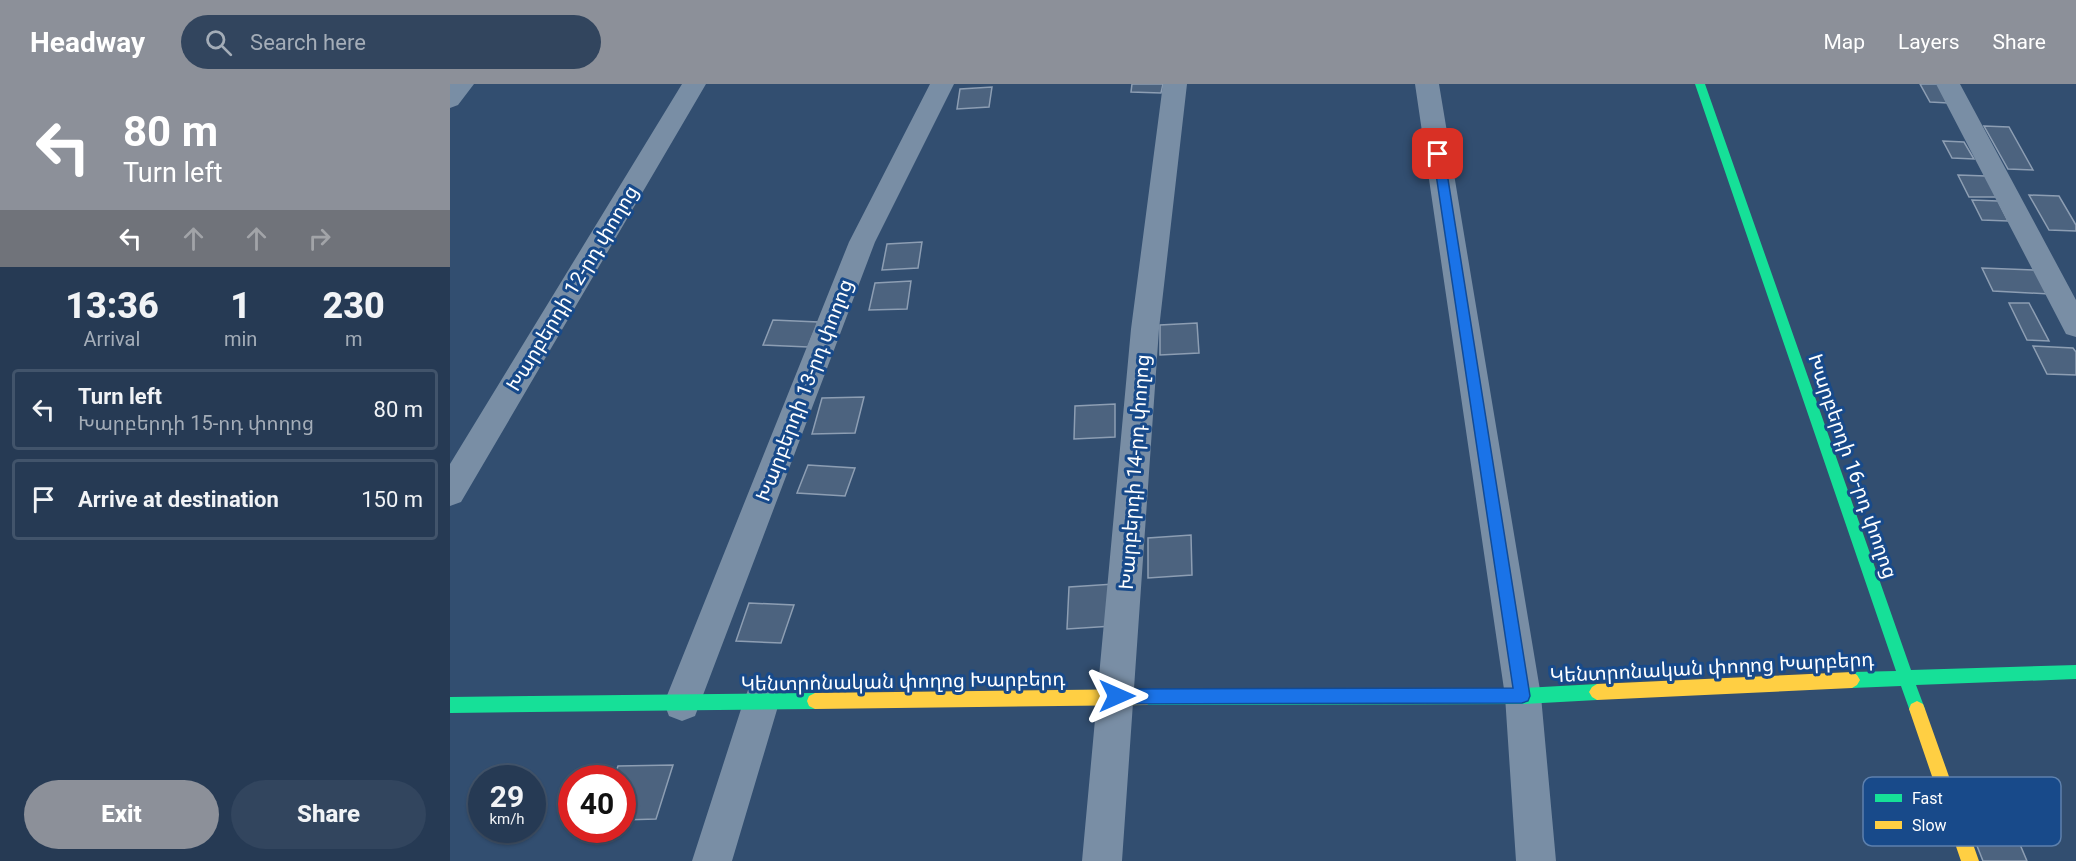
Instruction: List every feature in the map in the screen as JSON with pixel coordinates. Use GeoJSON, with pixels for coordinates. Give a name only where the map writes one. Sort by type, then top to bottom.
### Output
{"type":"FeatureCollection","features":[{"type":"Feature","properties":{"kind":"street"},"geometry":{"type":"LineString","coordinates":[[450,100],[462,84]]}},
{"type":"Feature","properties":{"kind":"street","name":"Խարբերդի 12-րդ փողոց"},"geometry":{"type":"LineString","coordinates":[[450,492],[694,84]]}},
{"type":"Feature","properties":{"kind":"street","name":"Խարբերդի 13-րդ փողոց"},"geometry":{"type":"LineString","coordinates":[[682,703],[862,242],[942,84]]}},
{"type":"Feature","properties":{"kind":"street","name":"Խարբերդի 14-րդ փողոց"},"geometry":{"type":"LineString","coordinates":[[1102,861],[1146,330],[1175,84]]}},
{"type":"Feature","properties":{"kind":"street"},"geometry":{"type":"LineString","coordinates":[[1427,84],[1522,696],[1536,861]]}},
{"type":"Feature","properties":{"kind":"street","name":"Խարբերդի 16-րդ փողոց"},"geometry":{"type":"LineString","coordinates":[[1700,84],[1941,777]]}},
{"type":"Feature","properties":{"kind":"street"},"geometry":{"type":"LineString","coordinates":[[1948,84],[2076,326]]}},
{"type":"Feature","properties":{"kind":"street","name":"Կենտրոնական փողոց Խարբերդ"},"geometry":{"type":"LineString","coordinates":[[450,705],[761,703],[1117,696],[1522,696],[1906,677],[2076,672]]}},
{"type":"Feature","properties":{"kind":"street"},"geometry":{"type":"LineString","coordinates":[[712,861],[761,703]]}},
{"type":"Feature","properties":{"kind":"street","name":"Խարբերդի 16-րդ փողոց"},"geometry":{"type":"LineString","coordinates":[[1965,846],[1970,861]]}},
{"type":"Feature","properties":{"kind":"building"},"geometry":{"type":"Polygon","coordinates":[[[1132,84],[1163,84],[1161,93],[1131,92],[1132,84]]]}},
{"type":"Feature","properties":{"kind":"building"},"geometry":{"type":"Polygon","coordinates":[[[1920,84],[1938,84],[1948,103],[1930,102],[1920,84]]]}},
{"type":"Feature","properties":{"kind":"building"},"geometry":{"type":"Polygon","coordinates":[[[992,87],[989,107],[957,109],[960,89],[992,87]]]}},
{"type":"Feature","properties":{"kind":"building"},"geometry":{"type":"Polygon","coordinates":[[[1984,126],[2009,127],[2033,170],[2008,169],[1984,126]]]}},
{"type":"Feature","properties":{"kind":"building"},"geometry":{"type":"Polygon","coordinates":[[[1943,141],[1964,142],[1974,159],[1952,158],[1943,141]]]}},
{"type":"Feature","properties":{"kind":"building"},"geometry":{"type":"Polygon","coordinates":[[[1958,175],[1986,176],[1997,197],[1969,197],[1958,175]]]}},
{"type":"Feature","properties":{"kind":"building"},"geometry":{"type":"Polygon","coordinates":[[[2029,195],[2059,196],[2076,225],[2076,231],[2049,230],[2029,195]]]}},
{"type":"Feature","properties":{"kind":"building"},"geometry":{"type":"Polygon","coordinates":[[[1972,200],[1998,201],[2008,221],[1982,220],[1972,200]]]}},
{"type":"Feature","properties":{"kind":"building"},"geometry":{"type":"Polygon","coordinates":[[[922,242],[918,268],[882,270],[887,244],[922,242]]]}},
{"type":"Feature","properties":{"kind":"building"},"geometry":{"type":"Polygon","coordinates":[[[1982,268],[2036,270],[2049,294],[1993,291],[1982,268]]]}},
{"type":"Feature","properties":{"kind":"building"},"geometry":{"type":"Polygon","coordinates":[[[911,281],[907,309],[869,310],[875,283],[911,281]]]}},
{"type":"Feature","properties":{"kind":"building"},"geometry":{"type":"Polygon","coordinates":[[[2009,303],[2029,303],[2049,341],[2027,340],[2009,303]]]}},
{"type":"Feature","properties":{"kind":"building"},"geometry":{"type":"Polygon","coordinates":[[[773,320],[818,322],[808,347],[763,345],[773,320]]]}},
{"type":"Feature","properties":{"kind":"building"},"geometry":{"type":"Polygon","coordinates":[[[1197,323],[1199,353],[1160,355],[1160,325],[1197,323]]]}},
{"type":"Feature","properties":{"kind":"building"},"geometry":{"type":"Polygon","coordinates":[[[2033,346],[2073,348],[2076,352],[2076,375],[2047,374],[2033,346]]]}},
{"type":"Feature","properties":{"kind":"building"},"geometry":{"type":"Polygon","coordinates":[[[864,397],[855,433],[812,434],[822,398],[864,397]]]}},
{"type":"Feature","properties":{"kind":"building"},"geometry":{"type":"Polygon","coordinates":[[[1115,404],[1115,437],[1074,439],[1075,406],[1115,404]]]}},
{"type":"Feature","properties":{"kind":"building"},"geometry":{"type":"Polygon","coordinates":[[[808,465],[855,468],[845,496],[797,493],[808,465]]]}},
{"type":"Feature","properties":{"kind":"building"},"geometry":{"type":"Polygon","coordinates":[[[1191,535],[1192,575],[1148,578],[1148,538],[1191,535]]]}},
{"type":"Feature","properties":{"kind":"building"},"geometry":{"type":"Polygon","coordinates":[[[1114,584],[1113,626],[1067,629],[1069,587],[1114,584]]]}},
{"type":"Feature","properties":{"kind":"building"},"geometry":{"type":"Polygon","coordinates":[[[749,603],[794,605],[781,643],[736,641],[749,603]]]}},
{"type":"Feature","properties":{"kind":"building"},"geometry":{"type":"Polygon","coordinates":[[[673,765],[656,819],[636,820],[636,766],[673,765]]]}},
{"type":"Feature","properties":{"kind":"building"},"geometry":{"type":"Polygon","coordinates":[[[1977,846],[2021,846],[2027,861],[1983,861],[1977,846]]]}},
{"type":"Feature","properties":{"kind":"traffic: fast"},"geometry":{"type":"LineString","coordinates":[[1700,84],[1917,709]]}},
{"type":"Feature","properties":{"kind":"traffic: fast"},"geometry":{"type":"LineString","coordinates":[[1852,680],[2076,672]]}},
{"type":"Feature","properties":{"kind":"traffic: fast"},"geometry":{"type":"LineString","coordinates":[[1147,697],[1523,696],[1597,692]]}},
{"type":"Feature","properties":{"kind":"traffic: fast"},"geometry":{"type":"LineString","coordinates":[[450,705],[815,701]]}},
{"type":"Feature","properties":{"kind":"traffic: slow"},"geometry":{"type":"LineString","coordinates":[[1597,692],[1852,680]]}},
{"type":"Feature","properties":{"kind":"traffic: slow"},"geometry":{"type":"LineString","coordinates":[[815,701],[1147,697]]}},
{"type":"Feature","properties":{"kind":"traffic: slow"},"geometry":{"type":"LineString","coordinates":[[1917,709],[1941,777]]}},
{"type":"Feature","properties":{"kind":"traffic: slow"},"geometry":{"type":"LineString","coordinates":[[1965,846],[1970,861]]}},
{"type":"Feature","properties":{"kind":"route"},"geometry":{"type":"LineString","coordinates":[[1117,696],[1522,696],[1438,154]]}}]}
